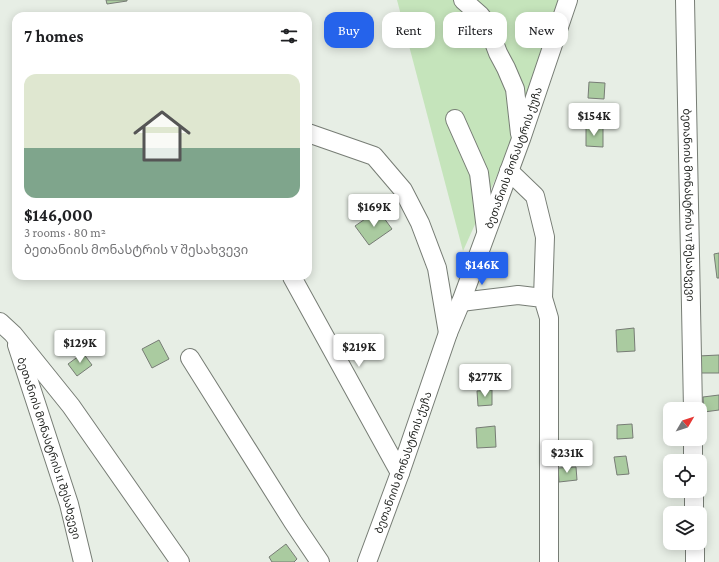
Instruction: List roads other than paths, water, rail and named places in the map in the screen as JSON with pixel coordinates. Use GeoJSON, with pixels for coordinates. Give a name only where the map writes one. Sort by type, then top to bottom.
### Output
{"type":"FeatureCollection","features":[{"type":"Feature","properties":{"kind":"street"},"geometry":{"type":"LineString","coordinates":[[462,0],[480,15],[487,24],[498,53],[515,89],[521,138]]}},
{"type":"Feature","properties":{"kind":"street","name":"ბეთანიის მონასტრის ქუჩა"},"geometry":{"type":"LineString","coordinates":[[367,562],[400,473],[448,333],[461,302],[521,138],[568,0]]}},
{"type":"Feature","properties":{"kind":"street","name":"ბეთანიის მონასტრის VI შესახვევი"},"geometry":{"type":"LineString","coordinates":[[685,0],[693,402]]}},
{"type":"Feature","properties":{"kind":"street"},"geometry":{"type":"LineString","coordinates":[[455,119],[479,173],[486,232]]}},
{"type":"Feature","properties":{"kind":"street"},"geometry":{"type":"LineString","coordinates":[[312,134],[374,156],[403,190],[420,223],[437,268],[448,333]]}},
{"type":"Feature","properties":{"kind":"street"},"geometry":{"type":"LineString","coordinates":[[509,171],[535,196],[544,237],[543,298],[549,318],[549,562]]}},
{"type":"Feature","properties":{"kind":"street"},"geometry":{"type":"LineString","coordinates":[[294,280],[400,473]]}},
{"type":"Feature","properties":{"kind":"street"},"geometry":{"type":"LineString","coordinates":[[461,302],[518,295],[543,298]]}},
{"type":"Feature","properties":{"kind":"street"},"geometry":{"type":"LineString","coordinates":[[0,322],[13,334],[71,406],[180,562]]}},
{"type":"Feature","properties":{"kind":"street","name":"ბეთანიის მონასტრის II შესახვევი"},"geometry":{"type":"LineString","coordinates":[[13,334],[69,504],[83,562]]}},
{"type":"Feature","properties":{"kind":"street"},"geometry":{"type":"LineString","coordinates":[[190,358],[293,522],[320,562]]}},
{"type":"Feature","properties":{"kind":"street"},"geometry":{"type":"LineString","coordinates":[[695,550],[695,562]]}}]}
